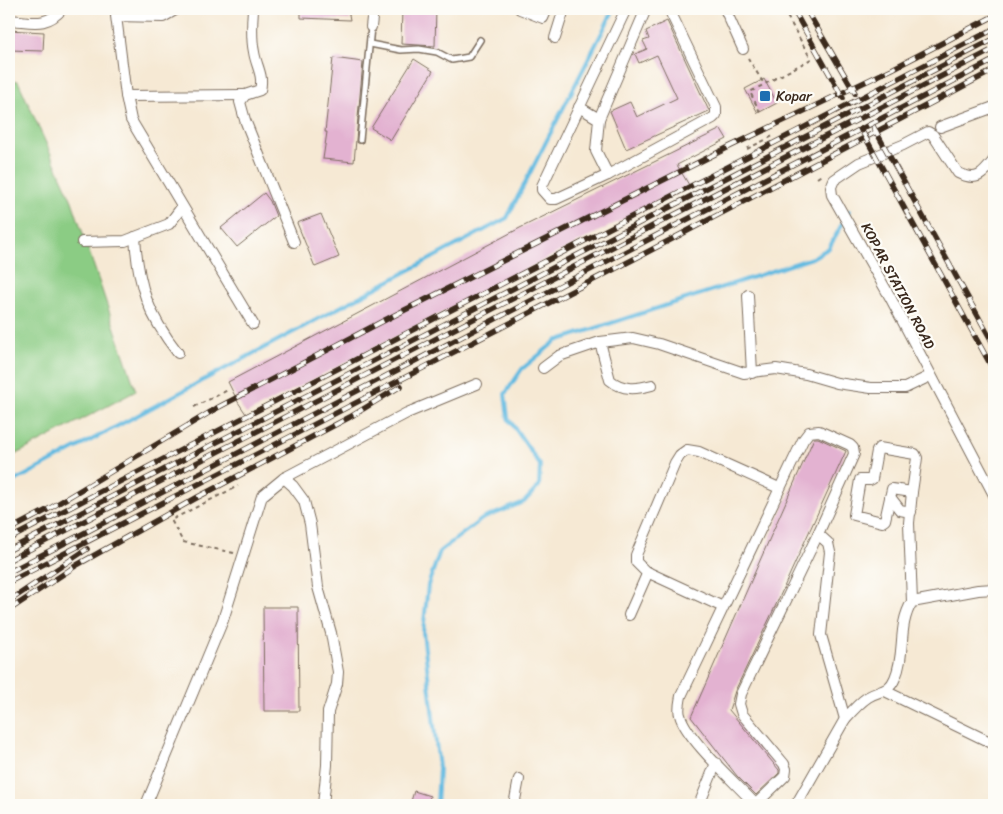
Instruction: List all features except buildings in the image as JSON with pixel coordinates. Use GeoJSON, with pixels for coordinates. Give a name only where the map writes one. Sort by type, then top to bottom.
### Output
{"type":"FeatureCollection","features":[{"type":"Feature","properties":{"kind":"street"},"geometry":{"type":"LineString","coordinates":[[9,20],[47,22],[62,9]]}},
{"type":"Feature","properties":{"kind":"street"},"geometry":{"type":"LineString","coordinates":[[177,9],[163,17],[114,12],[131,120],[253,324]]}},
{"type":"Feature","properties":{"kind":"street"},"geometry":{"type":"LineString","coordinates":[[126,96],[246,95],[260,90],[262,84],[260,70],[254,53],[253,9]]}},
{"type":"Feature","properties":{"kind":"street"},"geometry":{"type":"LineString","coordinates":[[371,28],[373,9]]}},
{"type":"Feature","properties":{"kind":"street"},"geometry":{"type":"LineString","coordinates":[[520,9],[541,18],[544,17],[547,11],[562,13],[555,38]]}},
{"type":"Feature","properties":{"kind":"street"},"geometry":{"type":"LineString","coordinates":[[626,9],[546,179],[542,190],[550,199],[556,200],[608,176],[716,115],[716,107],[669,9]]}},
{"type":"Feature","properties":{"kind":"street"},"geometry":{"type":"LineString","coordinates":[[608,176],[596,151],[599,119],[646,9]]}},
{"type":"Feature","properties":{"kind":"street"},"geometry":{"type":"LineString","coordinates":[[725,9],[743,48]]}},
{"type":"Feature","properties":{"kind":"street"},"geometry":{"type":"LineString","coordinates":[[246,95],[240,102],[245,120],[294,242]]}},
{"type":"Feature","properties":{"kind":"street"},"geometry":{"type":"LineString","coordinates":[[579,107],[599,119]]}},
{"type":"Feature","properties":{"kind":"street"},"geometry":{"type":"LineString","coordinates":[[940,127],[994,107]]}},
{"type":"Feature","properties":{"kind":"street","name":"KOPAR STATION ROAD"},"geometry":{"type":"LineString","coordinates":[[994,160],[979,176],[973,178],[965,176],[958,173],[934,135],[928,132],[903,145],[859,163],[834,180],[832,188],[832,195],[848,220],[994,495]]}},
{"type":"Feature","properties":{"kind":"street"},"geometry":{"type":"LineString","coordinates":[[82,242],[125,241],[135,238],[169,224],[182,207]]}},
{"type":"Feature","properties":{"kind":"street"},"geometry":{"type":"LineString","coordinates":[[135,238],[137,263],[148,306],[164,336],[178,353]]}},
{"type":"Feature","properties":{"kind":"street"},"geometry":{"type":"LineString","coordinates":[[748,295],[752,372]]}},
{"type":"Feature","properties":{"kind":"street"},"geometry":{"type":"LineString","coordinates":[[543,368],[559,356],[600,342],[632,338],[660,344],[744,373],[776,369],[871,388],[906,388],[930,376]]}},
{"type":"Feature","properties":{"kind":"street"},"geometry":{"type":"LineString","coordinates":[[600,342],[612,382],[620,387],[637,389],[652,385]]}},
{"type":"Feature","properties":{"kind":"street"},"geometry":{"type":"LineString","coordinates":[[146,805],[223,620],[262,496],[284,478],[407,413],[477,384]]}},
{"type":"Feature","properties":{"kind":"street"},"geometry":{"type":"LineString","coordinates":[[819,431],[853,448],[854,454],[818,534],[741,694],[739,704],[742,714],[784,764],[786,769],[785,776],[756,805],[685,727],[679,713],[681,696],[779,488],[802,440],[810,432],[819,431]]}},
{"type":"Feature","properties":{"kind":"street"},"geometry":{"type":"LineString","coordinates":[[796,805],[845,719],[870,696],[885,691],[895,680],[898,669],[905,614],[912,602],[909,523],[917,455],[879,448],[872,479],[860,480],[854,515],[884,522],[891,491],[895,489],[912,492]]}},
{"type":"Feature","properties":{"kind":"street"},"geometry":{"type":"LineString","coordinates":[[723,607],[648,572],[636,562],[636,555],[675,463],[680,455],[687,450],[699,452],[779,488]]}},
{"type":"Feature","properties":{"kind":"street"},"geometry":{"type":"LineString","coordinates":[[284,478],[293,486],[304,501],[310,524],[318,587],[331,633],[338,672],[337,684],[328,712],[327,764],[323,805]]}},
{"type":"Feature","properties":{"kind":"street"},"geometry":{"type":"LineString","coordinates":[[890,497],[900,510],[910,512]]}},
{"type":"Feature","properties":{"kind":"street"},"geometry":{"type":"LineString","coordinates":[[818,534],[828,543],[830,552],[821,635],[845,719]]}},
{"type":"Feature","properties":{"kind":"street"},"geometry":{"type":"LineString","coordinates":[[628,615],[648,572]]}},
{"type":"Feature","properties":{"kind":"street"},"geometry":{"type":"LineString","coordinates":[[912,602],[978,590],[994,589]]}},
{"type":"Feature","properties":{"kind":"street"},"geometry":{"type":"LineString","coordinates":[[885,691],[994,744]]}},
{"type":"Feature","properties":{"kind":"street"},"geometry":{"type":"LineString","coordinates":[[699,805],[716,763]]}},
{"type":"Feature","properties":{"kind":"street"},"geometry":{"type":"LineString","coordinates":[[514,805],[519,779]]}},
{"type":"Feature","properties":{"kind":"lane"},"geometry":{"type":"LineString","coordinates":[[360,140],[371,28]]}},
{"type":"Feature","properties":{"kind":"lane"},"geometry":{"type":"LineString","coordinates":[[370,44],[401,50],[418,49],[437,52],[452,60],[469,57],[480,40]]}},
{"type":"Feature","properties":{"kind":"path"},"geometry":{"type":"LineString","coordinates":[[760,112],[750,92],[811,59],[780,9]]}},
{"type":"Feature","properties":{"kind":"path"},"geometry":{"type":"LineString","coordinates":[[743,48],[764,84]]}},
{"type":"Feature","properties":{"kind":"path"},"geometry":{"type":"LineString","coordinates":[[747,149],[773,136]]}},
{"type":"Feature","properties":{"kind":"path"},"geometry":{"type":"LineString","coordinates":[[194,407],[228,390]]}},
{"type":"Feature","properties":{"kind":"path"},"geometry":{"type":"LineString","coordinates":[[238,486],[172,520],[183,542],[244,555]]}},
{"type":"Feature","properties":{"kind":"green space"},"geometry":{"type":"Polygon","coordinates":[[[9,80],[18,81],[72,201],[136,391],[9,458],[9,80]]]}},
{"type":"Feature","properties":{"kind":"waterway"},"geometry":{"type":"LineString","coordinates":[[9,484],[507,218],[614,9]]}},
{"type":"Feature","properties":{"kind":"waterway"},"geometry":{"type":"LineString","coordinates":[[437,805],[439,768],[423,632],[428,585],[440,551],[482,519],[524,502],[539,486],[540,465],[508,418],[505,394],[522,369],[556,341],[812,258],[829,248],[849,211]]}},
{"type":"Feature","properties":{"kind":"railway"},"geometry":{"type":"LineString","coordinates":[[793,9],[843,98]]}},
{"type":"Feature","properties":{"kind":"railway"},"geometry":{"type":"LineString","coordinates":[[806,9],[855,93]]}},
{"type":"Feature","properties":{"kind":"railway"},"geometry":{"type":"LineString","coordinates":[[9,530],[47,510],[217,408],[385,320],[731,146],[892,69],[994,16]]}},
{"type":"Feature","properties":{"kind":"railway"},"geometry":{"type":"LineString","coordinates":[[9,539],[994,29]]}},
{"type":"Feature","properties":{"kind":"railway"},"geometry":{"type":"LineString","coordinates":[[9,550],[994,39]]}},
{"type":"Feature","properties":{"kind":"railway"},"geometry":{"type":"LineString","coordinates":[[9,560],[994,49]]}},
{"type":"Feature","properties":{"kind":"railway"},"geometry":{"type":"LineString","coordinates":[[9,572],[994,60]]}},
{"type":"Feature","properties":{"kind":"railway"},"geometry":{"type":"LineString","coordinates":[[9,582],[634,259],[994,70]]}},
{"type":"Feature","properties":{"kind":"railway"},"geometry":{"type":"LineString","coordinates":[[873,126],[994,345]]}},
{"type":"Feature","properties":{"kind":"railway"},"geometry":{"type":"LineString","coordinates":[[863,133],[994,371]]}},
{"type":"Feature","properties":{"kind":"railway"},"geometry":{"type":"LineString","coordinates":[[9,610],[77,565],[198,497],[350,417],[401,386]]}},
{"type":"Feature","properties":{"kind":"railway"},"geometry":{"type":"LineString","coordinates":[[9,601],[87,549]]}},
{"type":"Feature","properties":{"kind":"place","name":"Kopar"},"geometry":{"type":"Point","coordinates":[765,96]}}]}
